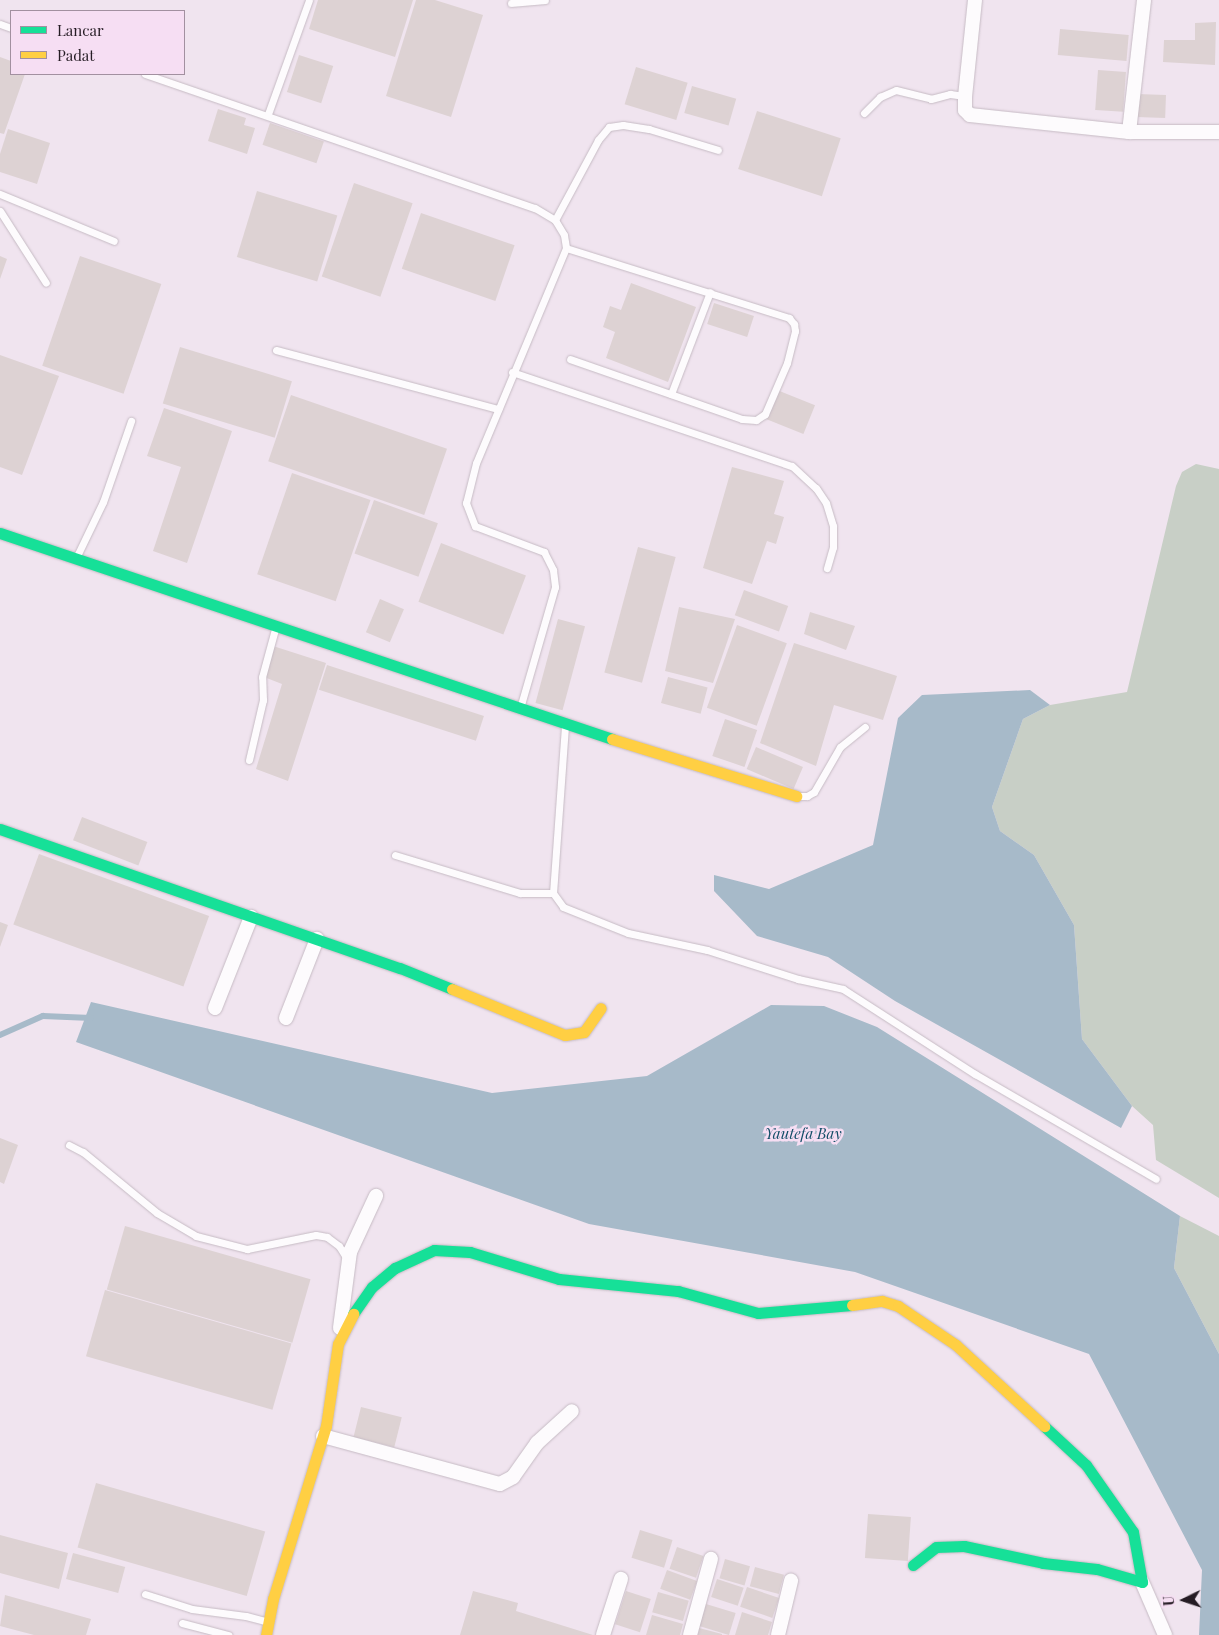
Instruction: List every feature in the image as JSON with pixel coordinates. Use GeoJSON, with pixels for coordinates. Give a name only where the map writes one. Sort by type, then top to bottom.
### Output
{"type":"FeatureCollection","features":[{"type":"Feature","properties":{"kind":"street"},"geometry":{"type":"LineString","coordinates":[[975,0],[965,110],[981,118],[1129,132],[1219,132]]}},
{"type":"Feature","properties":{"kind":"street"},"geometry":{"type":"LineString","coordinates":[[1129,132],[1144,0]]}},
{"type":"Feature","properties":{"kind":"street"},"geometry":{"type":"LineString","coordinates":[[0,533],[519,710],[796,796]]}},
{"type":"Feature","properties":{"kind":"street"},"geometry":{"type":"LineString","coordinates":[[0,829],[400,968],[565,1035],[584,1032],[601,1008]]}},
{"type":"Feature","properties":{"kind":"street"},"geometry":{"type":"LineString","coordinates":[[215,1008],[250,917]]}},
{"type":"Feature","properties":{"kind":"street"},"geometry":{"type":"LineString","coordinates":[[286,1018],[317,939]]}},
{"type":"Feature","properties":{"kind":"street"},"geometry":{"type":"LineString","coordinates":[[266,1635],[268,1622],[323,1436],[338,1344],[348,1261],[356,1235],[376,1196]]}},
{"type":"Feature","properties":{"kind":"street"},"geometry":{"type":"LineString","coordinates":[[338,1344],[357,1306],[395,1268],[421,1254],[450,1249],[559,1279],[678,1291],[758,1313],[826,1309],[882,1301],[916,1315],[956,1345],[1086,1465],[1133,1532],[1142,1582],[1165,1635]]}},
{"type":"Feature","properties":{"kind":"street"},"geometry":{"type":"LineString","coordinates":[[323,1436],[500,1484],[513,1477],[537,1443],[572,1411]]}},
{"type":"Feature","properties":{"kind":"street"},"geometry":{"type":"LineString","coordinates":[[913,1565],[936,1547],[964,1546],[1042,1563],[1097,1570],[1142,1582]]}},
{"type":"Feature","properties":{"kind":"street"},"geometry":{"type":"LineString","coordinates":[[690,1635],[711,1558]]}},
{"type":"Feature","properties":{"kind":"street"},"geometry":{"type":"LineString","coordinates":[[604,1635],[620,1579]]}},
{"type":"Feature","properties":{"kind":"street"},"geometry":{"type":"LineString","coordinates":[[778,1635],[791,1581]]}},
{"type":"Feature","properties":{"kind":"lane"},"geometry":{"type":"LineString","coordinates":[[268,114],[309,0]]}},
{"type":"Feature","properties":{"kind":"lane"},"geometry":{"type":"LineString","coordinates":[[511,3],[544,0]]}},
{"type":"Feature","properties":{"kind":"lane"},"geometry":{"type":"LineString","coordinates":[[148,75],[268,114],[535,208],[555,220],[564,235],[566,248],[512,372],[476,463],[466,503],[467,513],[475,526],[544,552],[553,570],[555,588],[519,710]]}},
{"type":"Feature","properties":{"kind":"lane"},"geometry":{"type":"LineString","coordinates":[[864,113],[880,97],[896,90],[931,99],[950,94],[965,96]]}},
{"type":"Feature","properties":{"kind":"lane"},"geometry":{"type":"LineString","coordinates":[[555,220],[598,140],[610,127],[622,125],[649,129],[718,150]]}},
{"type":"Feature","properties":{"kind":"lane"},"geometry":{"type":"LineString","coordinates":[[0,194],[114,241]]}},
{"type":"Feature","properties":{"kind":"lane"},"geometry":{"type":"LineString","coordinates":[[0,211],[46,283]]}},
{"type":"Feature","properties":{"kind":"lane"},"geometry":{"type":"LineString","coordinates":[[566,248],[789,318],[794,324],[795,331],[787,362],[762,419],[742,419],[570,359]]}},
{"type":"Feature","properties":{"kind":"lane"},"geometry":{"type":"LineString","coordinates":[[671,394],[710,292]]}},
{"type":"Feature","properties":{"kind":"lane"},"geometry":{"type":"LineString","coordinates":[[276,350],[498,409]]}},
{"type":"Feature","properties":{"kind":"lane"},"geometry":{"type":"LineString","coordinates":[[512,372],[792,466],[816,488],[826,503],[833,526],[833,547],[827,568]]}},
{"type":"Feature","properties":{"kind":"lane"},"geometry":{"type":"LineString","coordinates":[[76,558],[104,502],[131,421]]}},
{"type":"Feature","properties":{"kind":"lane"},"geometry":{"type":"LineString","coordinates":[[249,760],[263,700],[262,677],[276,626]]}},
{"type":"Feature","properties":{"kind":"lane"},"geometry":{"type":"LineString","coordinates":[[566,724],[553,894],[562,907],[628,933],[707,950],[798,979],[843,988],[864,1004],[975,1074],[1156,1179]]}},
{"type":"Feature","properties":{"kind":"lane"},"geometry":{"type":"LineString","coordinates":[[796,796],[807,796],[814,792],[840,747],[865,727]]}},
{"type":"Feature","properties":{"kind":"lane"},"geometry":{"type":"LineString","coordinates":[[395,855],[520,893],[553,894]]}},
{"type":"Feature","properties":{"kind":"lane"},"geometry":{"type":"LineString","coordinates":[[69,1145],[83,1152],[157,1213],[196,1236],[247,1249],[316,1235],[327,1237],[339,1246],[348,1261]]}},
{"type":"Feature","properties":{"kind":"lane"},"geometry":{"type":"LineString","coordinates":[[144,1594],[192,1609],[246,1616],[268,1622]]}},
{"type":"Feature","properties":{"kind":"lane"},"geometry":{"type":"LineString","coordinates":[[182,1623],[228,1635]]}},
{"type":"Feature","properties":{"kind":"shaded area"},"geometry":{"type":"Polygon","coordinates":[[[1196,464],[1219,469],[1219,1198],[1156,1160],[1153,1125],[1132,1106],[1082,1039],[1074,925],[1034,855],[1000,831],[992,807],[1023,719],[1050,705],[1127,692],[1176,486],[1182,472],[1196,464]]]}},
{"type":"Feature","properties":{"kind":"shaded area"},"geometry":{"type":"Polygon","coordinates":[[[1180,1216],[1219,1236],[1219,1354],[1174,1268],[1180,1216]]]}},
{"type":"Feature","properties":{"kind":"water"},"geometry":{"type":"Polygon","coordinates":[[[1030,690],[1050,705],[1023,719],[992,807],[1000,831],[1034,855],[1074,925],[1082,1039],[1132,1106],[1121,1128],[895,1001],[828,957],[757,936],[714,891],[714,875],[769,889],[873,845],[898,718],[922,695],[1030,690]]]}},
{"type":"Feature","properties":{"kind":"water","name":"Yautefa Bay"},"geometry":{"type":"Polygon","coordinates":[[[91,1002],[492,1093],[647,1076],[771,1005],[824,1006],[877,1027],[1180,1216],[1174,1268],[1219,1354],[1219,1635],[1199,1635],[1202,1570],[1089,1354],[855,1272],[589,1224],[76,1042],[91,1002]]]}},
{"type":"Feature","properties":{"kind":"building"},"geometry":{"type":"Polygon","coordinates":[[[318,0],[413,0],[395,57],[309,29],[318,0]]]}},
{"type":"Feature","properties":{"kind":"building"},"geometry":{"type":"Polygon","coordinates":[[[416,0],[435,0],[483,15],[451,117],[386,96],[416,0]]]}},
{"type":"Feature","properties":{"kind":"building"},"geometry":{"type":"Polygon","coordinates":[[[1216,22],[1215,65],[1163,62],[1164,40],[1195,40],[1195,23],[1216,22]]]}},
{"type":"Feature","properties":{"kind":"building"},"geometry":{"type":"Polygon","coordinates":[[[1060,29],[1129,35],[1126,61],[1058,55],[1060,29]]]}},
{"type":"Feature","properties":{"kind":"building"},"geometry":{"type":"Polygon","coordinates":[[[299,55],[333,66],[321,103],[287,92],[299,55]]]}},
{"type":"Feature","properties":{"kind":"building"},"geometry":{"type":"Polygon","coordinates":[[[0,57],[10,61],[10,75],[25,75],[4,134],[0,133],[0,57]]]}},
{"type":"Feature","properties":{"kind":"building"},"geometry":{"type":"Polygon","coordinates":[[[636,67],[688,83],[676,120],[625,104],[636,67]]]}},
{"type":"Feature","properties":{"kind":"building"},"geometry":{"type":"Polygon","coordinates":[[[1098,70],[1126,72],[1123,112],[1095,110],[1098,70]]]}},
{"type":"Feature","properties":{"kind":"building"},"geometry":{"type":"Polygon","coordinates":[[[692,86],[736,99],[729,126],[684,113],[692,86]]]}},
{"type":"Feature","properties":{"kind":"building"},"geometry":{"type":"Polygon","coordinates":[[[1137,94],[1166,95],[1165,118],[1136,117],[1137,94]]]}},
{"type":"Feature","properties":{"kind":"building"},"geometry":{"type":"Polygon","coordinates":[[[218,109],[246,118],[244,125],[255,128],[247,154],[208,141],[218,109]]]}},
{"type":"Feature","properties":{"kind":"building"},"geometry":{"type":"Polygon","coordinates":[[[757,111],[841,138],[822,196],[738,169],[757,111]]]}},
{"type":"Feature","properties":{"kind":"building"},"geometry":{"type":"Polygon","coordinates":[[[270,123],[324,142],[316,163],[263,145],[270,123]]]}},
{"type":"Feature","properties":{"kind":"building"},"geometry":{"type":"Polygon","coordinates":[[[8,129],[50,143],[37,184],[0,172],[0,154],[8,129]]]}},
{"type":"Feature","properties":{"kind":"building"},"geometry":{"type":"Polygon","coordinates":[[[354,183],[413,203],[380,297],[322,277],[354,183]]]}},
{"type":"Feature","properties":{"kind":"building"},"geometry":{"type":"Polygon","coordinates":[[[257,191],[337,216],[317,282],[237,257],[257,191]]]}},
{"type":"Feature","properties":{"kind":"building"},"geometry":{"type":"Polygon","coordinates":[[[421,213],[515,245],[495,301],[402,269],[421,213]]]}},
{"type":"Feature","properties":{"kind":"building"},"geometry":{"type":"Polygon","coordinates":[[[0,256],[7,259],[0,279],[0,256]]]}},
{"type":"Feature","properties":{"kind":"building"},"geometry":{"type":"Polygon","coordinates":[[[80,256],[161,284],[124,394],[42,366],[80,256]]]}},
{"type":"Feature","properties":{"kind":"building"},"geometry":{"type":"Polygon","coordinates":[[[631,283],[696,307],[668,382],[606,358],[615,332],[603,327],[610,306],[621,310],[631,283]]]}},
{"type":"Feature","properties":{"kind":"building"},"geometry":{"type":"Polygon","coordinates":[[[714,303],[754,316],[747,337],[707,324],[714,303]]]}},
{"type":"Feature","properties":{"kind":"building"},"geometry":{"type":"Polygon","coordinates":[[[180,347],[292,381],[275,438],[163,403],[180,347]]]}},
{"type":"Feature","properties":{"kind":"building"},"geometry":{"type":"Polygon","coordinates":[[[0,355],[59,376],[22,475],[0,467],[0,355]]]}},
{"type":"Feature","properties":{"kind":"building"},"geometry":{"type":"Polygon","coordinates":[[[777,390],[815,405],[803,434],[765,419],[777,390]]]}},
{"type":"Feature","properties":{"kind":"building"},"geometry":{"type":"Polygon","coordinates":[[[291,395],[447,449],[424,515],[268,461],[291,395]]]}},
{"type":"Feature","properties":{"kind":"building"},"geometry":{"type":"Polygon","coordinates":[[[164,408],[232,431],[187,563],[153,551],[181,467],[147,456],[164,408]]]}},
{"type":"Feature","properties":{"kind":"building"},"geometry":{"type":"Polygon","coordinates":[[[732,467],[784,481],[774,514],[784,517],[776,544],[767,541],[752,584],[703,568],[732,467]]]}},
{"type":"Feature","properties":{"kind":"building"},"geometry":{"type":"Polygon","coordinates":[[[292,473],[370,500],[336,601],[257,574],[292,473]]]}},
{"type":"Feature","properties":{"kind":"building"},"geometry":{"type":"Polygon","coordinates":[[[374,500],[438,523],[418,577],[355,554],[374,500]]]}},
{"type":"Feature","properties":{"kind":"building"},"geometry":{"type":"Polygon","coordinates":[[[441,543],[526,576],[503,634],[418,602],[441,543]]]}},
{"type":"Feature","properties":{"kind":"building"},"geometry":{"type":"Polygon","coordinates":[[[638,547],[676,557],[642,683],[604,673],[638,547]]]}},
{"type":"Feature","properties":{"kind":"building"},"geometry":{"type":"Polygon","coordinates":[[[744,590],[788,606],[779,631],[735,615],[744,590]]]}},
{"type":"Feature","properties":{"kind":"building"},"geometry":{"type":"Polygon","coordinates":[[[380,599],[404,609],[390,642],[366,632],[380,599]]]}},
{"type":"Feature","properties":{"kind":"building"},"geometry":{"type":"Polygon","coordinates":[[[679,607],[735,619],[713,683],[665,671],[679,607]]]}},
{"type":"Feature","properties":{"kind":"building"},"geometry":{"type":"Polygon","coordinates":[[[810,612],[855,626],[846,650],[804,634],[810,612]]]}},
{"type":"Feature","properties":{"kind":"building"},"geometry":{"type":"Polygon","coordinates":[[[558,619],[585,626],[563,710],[535,703],[558,619]]]}},
{"type":"Feature","properties":{"kind":"building"},"geometry":{"type":"Polygon","coordinates":[[[737,625],[787,643],[757,726],[707,708],[737,625]]]}},
{"type":"Feature","properties":{"kind":"building"},"geometry":{"type":"Polygon","coordinates":[[[794,643],[897,676],[883,720],[834,705],[816,766],[760,743],[794,643]]]}},
{"type":"Feature","properties":{"kind":"building"},"geometry":{"type":"Polygon","coordinates":[[[273,646],[326,663],[288,781],[256,769],[282,684],[264,677],[273,646]]]}},
{"type":"Feature","properties":{"kind":"building"},"geometry":{"type":"Polygon","coordinates":[[[327,665],[484,716],[476,741],[319,690],[327,665]]]}},
{"type":"Feature","properties":{"kind":"building"},"geometry":{"type":"Polygon","coordinates":[[[668,677],[708,688],[701,714],[661,703],[668,677]]]}},
{"type":"Feature","properties":{"kind":"building"},"geometry":{"type":"Polygon","coordinates":[[[725,719],[757,730],[744,767],[712,756],[725,719]]]}},
{"type":"Feature","properties":{"kind":"building"},"geometry":{"type":"Polygon","coordinates":[[[756,747],[803,767],[794,789],[747,769],[756,747]]]}},
{"type":"Feature","properties":{"kind":"building"},"geometry":{"type":"Polygon","coordinates":[[[82,817],[147,842],[138,865],[73,840],[82,817]]]}},
{"type":"Feature","properties":{"kind":"building"},"geometry":{"type":"Polygon","coordinates":[[[39,854],[209,916],[183,986],[13,924],[39,854]]]}},
{"type":"Feature","properties":{"kind":"building"},"geometry":{"type":"Polygon","coordinates":[[[0,922],[8,925],[0,947],[0,922]]]}},
{"type":"Feature","properties":{"kind":"building"},"geometry":{"type":"Polygon","coordinates":[[[0,1138],[18,1145],[4,1184],[0,1182],[0,1138]]]}},
{"type":"Feature","properties":{"kind":"building"},"geometry":{"type":"Polygon","coordinates":[[[125,1226],[311,1279],[292,1343],[107,1289],[125,1226]]]}},
{"type":"Feature","properties":{"kind":"building"},"geometry":{"type":"Polygon","coordinates":[[[105,1290],[291,1343],[272,1410],[86,1356],[105,1290]]]}},
{"type":"Feature","properties":{"kind":"building"},"geometry":{"type":"Polygon","coordinates":[[[361,1407],[402,1417],[394,1447],[354,1437],[361,1407]]]}},
{"type":"Feature","properties":{"kind":"building"},"geometry":{"type":"Polygon","coordinates":[[[96,1483],[265,1532],[247,1596],[78,1547],[96,1483]]]}},
{"type":"Feature","properties":{"kind":"building"},"geometry":{"type":"Polygon","coordinates":[[[868,1514],[911,1517],[908,1561],[865,1558],[868,1514]]]}},
{"type":"Feature","properties":{"kind":"building"},"geometry":{"type":"Polygon","coordinates":[[[640,1530],[673,1540],[664,1568],[632,1558],[640,1530]]]}},
{"type":"Feature","properties":{"kind":"building"},"geometry":{"type":"Polygon","coordinates":[[[0,1535],[68,1553],[59,1589],[0,1573],[0,1535]]]}},
{"type":"Feature","properties":{"kind":"building"},"geometry":{"type":"Polygon","coordinates":[[[677,1547],[703,1556],[696,1578],[670,1569],[677,1547]]]}},
{"type":"Feature","properties":{"kind":"building"},"geometry":{"type":"Polygon","coordinates":[[[73,1553],[125,1567],[118,1593],[66,1579],[73,1553]]]}},
{"type":"Feature","properties":{"kind":"building"},"geometry":{"type":"Polygon","coordinates":[[[725,1559],[750,1566],[744,1585],[719,1578],[725,1559]]]}},
{"type":"Feature","properties":{"kind":"building"},"geometry":{"type":"Polygon","coordinates":[[[755,1567],[784,1575],[779,1594],[750,1586],[755,1567]]]}},
{"type":"Feature","properties":{"kind":"building"},"geometry":{"type":"Polygon","coordinates":[[[667,1570],[697,1581],[690,1600],[660,1589],[667,1570]]]}},
{"type":"Feature","properties":{"kind":"building"},"geometry":{"type":"Polygon","coordinates":[[[717,1579],[744,1588],[738,1606],[711,1597],[717,1579]]]}},
{"type":"Feature","properties":{"kind":"building"},"geometry":{"type":"Polygon","coordinates":[[[747,1587],[779,1598],[772,1618],[740,1607],[747,1587]]]}},
{"type":"Feature","properties":{"kind":"building"},"geometry":{"type":"Polygon","coordinates":[[[473,1591],[518,1603],[516,1611],[593,1635],[460,1635],[473,1591]]]}},
{"type":"Feature","properties":{"kind":"building"},"geometry":{"type":"Polygon","coordinates":[[[626,1591],[651,1599],[640,1632],[615,1624],[626,1591]]]}},
{"type":"Feature","properties":{"kind":"building"},"geometry":{"type":"Polygon","coordinates":[[[658,1592],[689,1601],[683,1621],[652,1612],[658,1592]]]}},
{"type":"Feature","properties":{"kind":"building"},"geometry":{"type":"Polygon","coordinates":[[[5,1595],[91,1619],[86,1635],[34,1635],[0,1626],[5,1595]]]}},
{"type":"Feature","properties":{"kind":"building"},"geometry":{"type":"Polygon","coordinates":[[[706,1604],[736,1613],[729,1635],[699,1626],[706,1604]]]}},
{"type":"Feature","properties":{"kind":"building"},"geometry":{"type":"Polygon","coordinates":[[[742,1612],[772,1622],[768,1635],[735,1635],[742,1612]]]}},
{"type":"Feature","properties":{"kind":"building"},"geometry":{"type":"Polygon","coordinates":[[[652,1615],[683,1624],[680,1635],[646,1635],[652,1615]]]}},
{"type":"Feature","properties":{"kind":"building"},"geometry":{"type":"Polygon","coordinates":[[[699,1628],[722,1634],[722,1635],[698,1635],[699,1628]]]}},
{"type":"Feature","properties":{"kind":"waterway"},"geometry":{"type":"LineString","coordinates":[[0,1035],[43,1016],[91,1018]]}},
{"type":"Feature","properties":{"kind":"traffic: fast"},"geometry":{"type":"LineString","coordinates":[[0,533],[612,739]]}},
{"type":"Feature","properties":{"kind":"traffic: fast"},"geometry":{"type":"LineString","coordinates":[[0,829],[400,968],[452,989]]}},
{"type":"Feature","properties":{"kind":"traffic: fast"},"geometry":{"type":"LineString","coordinates":[[353,1314],[372,1287],[395,1268],[434,1250],[470,1252],[559,1279],[678,1291],[758,1313],[852,1305]]}},
{"type":"Feature","properties":{"kind":"traffic: fast"},"geometry":{"type":"LineString","coordinates":[[913,1565],[936,1547],[964,1546],[1043,1563],[1097,1569],[1142,1582],[1133,1532],[1086,1465],[1044,1426]]}},
{"type":"Feature","properties":{"kind":"traffic: slow"},"geometry":{"type":"LineString","coordinates":[[612,739],[796,796]]}},
{"type":"Feature","properties":{"kind":"traffic: slow"},"geometry":{"type":"LineString","coordinates":[[452,989],[565,1035],[584,1032],[601,1008]]}},
{"type":"Feature","properties":{"kind":"traffic: slow"},"geometry":{"type":"LineString","coordinates":[[852,1305],[882,1301],[898,1306],[956,1345],[1044,1426]]}},
{"type":"Feature","properties":{"kind":"traffic: slow"},"geometry":{"type":"LineString","coordinates":[[266,1635],[273,1599],[326,1426],[338,1344],[353,1314]]}}]}
